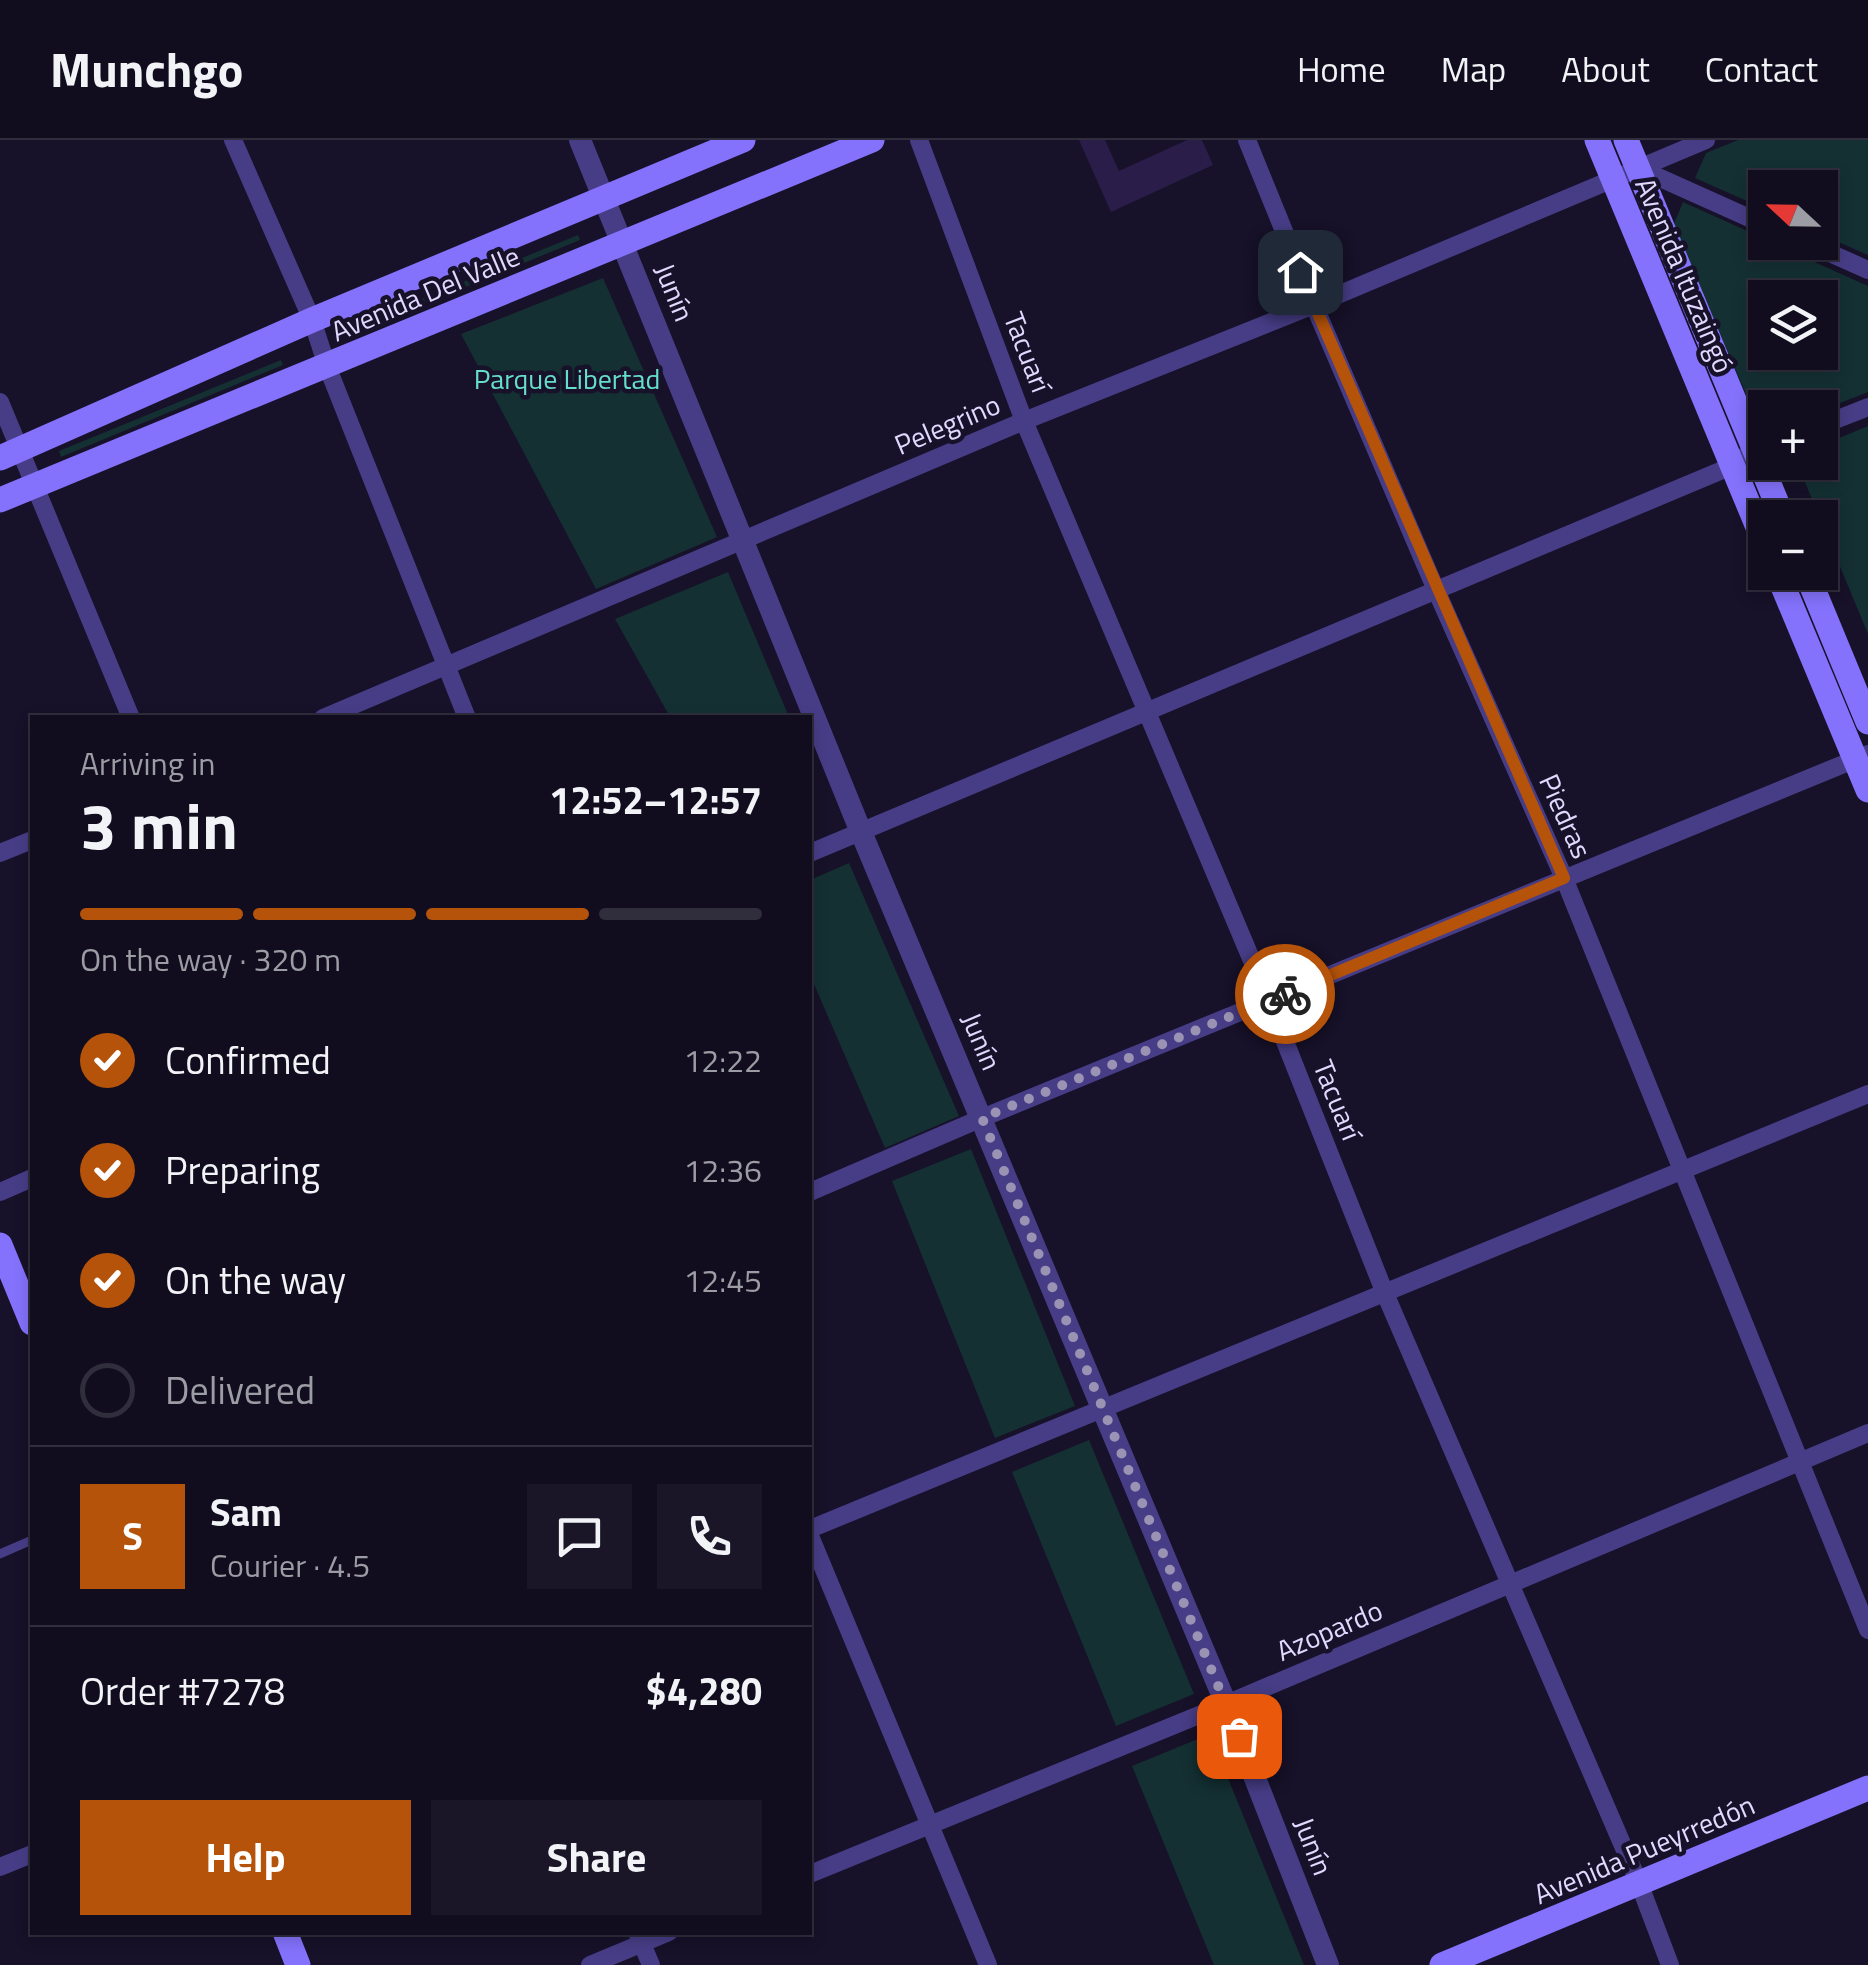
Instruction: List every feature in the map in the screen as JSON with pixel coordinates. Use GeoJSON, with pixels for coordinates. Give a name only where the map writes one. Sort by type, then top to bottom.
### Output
{"type":"FeatureCollection","features":[{"type":"Feature","properties":{"kind":"main road","name":"Avenida Del Valle"},"geometry":{"type":"LineString","coordinates":[[10,453],[312,320],[743,140]]}},
{"type":"Feature","properties":{"kind":"main road","name":"Avenida Del Valle"},"geometry":{"type":"LineString","coordinates":[[0,500],[872,140]]}},
{"type":"Feature","properties":{"kind":"main road","name":"Avenida Ituzaingó"},"geometry":{"type":"LineString","coordinates":[[1596,140],[1748,504]]}},
{"type":"Feature","properties":{"kind":"main road","name":"Avenida Ituzaingó"},"geometry":{"type":"LineString","coordinates":[[1626,140],[1748,421]]}},
{"type":"Feature","properties":{"kind":"main road"},"geometry":{"type":"LineString","coordinates":[[1785,590],[1862,757],[1868,790]]}},
{"type":"Feature","properties":{"kind":"main road"},"geometry":{"type":"LineString","coordinates":[[1813,590],[1868,722]]}},
{"type":"Feature","properties":{"kind":"main road"},"geometry":{"type":"LineString","coordinates":[[0,1245],[30,1318]]}},
{"type":"Feature","properties":{"kind":"main road","name":"Avenida Pueyrredón"},"geometry":{"type":"LineString","coordinates":[[1442,1965],[1868,1788]]}},
{"type":"Feature","properties":{"kind":"main road"},"geometry":{"type":"LineString","coordinates":[[287,1935],[298,1965]]}},
{"type":"Feature","properties":{"kind":"street"},"geometry":{"type":"LineString","coordinates":[[233,140],[312,320],[466,715]]}},
{"type":"Feature","properties":{"kind":"street","name":"Junín"},"geometry":{"type":"LineString","coordinates":[[580,140],[861,832],[1226,1704],[1328,1965]]}},
{"type":"Feature","properties":{"kind":"street","name":"Tacuarí"},"geometry":{"type":"LineString","coordinates":[[919,140],[1024,421],[1269,1001],[1384,1291],[1639,1884],[1670,1965]]}},
{"type":"Feature","properties":{"kind":"street","name":"Piedras"},"geometry":{"type":"LineString","coordinates":[[1247,140],[1436,590],[1564,878],[1868,1630]]}},
{"type":"Feature","properties":{"kind":"street","name":"Pelegrino"},"geometry":{"type":"LineString","coordinates":[[330,715],[1024,421],[1314,305],[1706,140]]}},
{"type":"Feature","properties":{"kind":"street"},"geometry":{"type":"LineString","coordinates":[[1638,168],[1748,217]]}},
{"type":"Feature","properties":{"kind":"street"},"geometry":{"type":"LineString","coordinates":[[1838,256],[1868,270]]}},
{"type":"Feature","properties":{"kind":"street"},"geometry":{"type":"LineString","coordinates":[[0,402],[10,453],[35,487],[130,715]]}},
{"type":"Feature","properties":{"kind":"street"},"geometry":{"type":"LineString","coordinates":[[1838,419],[1868,407]]}},
{"type":"Feature","properties":{"kind":"street"},"geometry":{"type":"LineString","coordinates":[[812,852],[1748,456]]}},
{"type":"Feature","properties":{"kind":"street"},"geometry":{"type":"LineString","coordinates":[[812,1191],[1862,757]]}},
{"type":"Feature","properties":{"kind":"street"},"geometry":{"type":"LineString","coordinates":[[0,853],[30,841]]}},
{"type":"Feature","properties":{"kind":"street"},"geometry":{"type":"LineString","coordinates":[[812,1531],[1100,1408],[1868,1094]]}},
{"type":"Feature","properties":{"kind":"street"},"geometry":{"type":"LineString","coordinates":[[0,1192],[30,1179]]}},
{"type":"Feature","properties":{"kind":"street","name":"Azopardo"},"geometry":{"type":"LineString","coordinates":[[812,1873],[1226,1704],[1868,1433]]}},
{"type":"Feature","properties":{"kind":"street"},"geometry":{"type":"LineString","coordinates":[[812,1537],[988,1965]]}},
{"type":"Feature","properties":{"kind":"street"},"geometry":{"type":"LineString","coordinates":[[0,1867],[30,1855]]}},
{"type":"Feature","properties":{"kind":"street"},"geometry":{"type":"LineString","coordinates":[[590,1965],[640,1938],[651,1965]]}},
{"type":"Feature","properties":{"kind":"lane"},"geometry":{"type":"LineString","coordinates":[[0,1554],[30,1541]]}},
{"type":"Feature","properties":{"kind":"green space"},"geometry":{"type":"Polygon","coordinates":[[[1738,140],[1868,140],[1868,255],[1838,242],[1838,170],[1748,170],[1748,201],[1695,178],[1706,153],[1738,140]]]}},
{"type":"Feature","properties":{"kind":"green space"},"geometry":{"type":"Polygon","coordinates":[[[1683,202],[1748,231],[1748,260],[1810,260],[1868,286],[1868,392],[1838,404],[1838,390],[1748,390],[1748,398],[1673,226],[1683,202]]]}},
{"type":"Feature","properties":{"kind":"green space"},"geometry":{"type":"Polygon","coordinates":[[[578,235],[580,240],[358,331],[356,326],[578,235]]]}},
{"type":"Feature","properties":{"kind":"green space","name":"Parque Libertad"},"geometry":{"type":"Polygon","coordinates":[[[603,278],[717,537],[596,589],[461,334],[603,278]]]}},
{"type":"Feature","properties":{"kind":"green space"},"geometry":{"type":"Polygon","coordinates":[[[281,360],[283,365],[61,457],[59,451],[281,360]]]}},
{"type":"Feature","properties":{"kind":"green space"},"geometry":{"type":"Polygon","coordinates":[[[1868,426],[1868,634],[1838,562],[1838,500],[1812,500],[1804,480],[1838,480],[1838,438],[1868,426]]]}},
{"type":"Feature","properties":{"kind":"green space"},"geometry":{"type":"Polygon","coordinates":[[[728,572],[788,715],[669,715],[615,619],[728,572]]]}},
{"type":"Feature","properties":{"kind":"green space"},"geometry":{"type":"Polygon","coordinates":[[[849,863],[959,1116],[885,1148],[812,980],[812,879],[849,863]]]}},
{"type":"Feature","properties":{"kind":"green space"},"geometry":{"type":"Polygon","coordinates":[[[971,1149],[1075,1406],[995,1438],[892,1181],[971,1149]]]}},
{"type":"Feature","properties":{"kind":"green space"},"geometry":{"type":"Polygon","coordinates":[[[1089,1440],[1194,1694],[1116,1726],[1012,1472],[1089,1440]]]}},
{"type":"Feature","properties":{"kind":"green space"},"geometry":{"type":"Polygon","coordinates":[[[1210,1734],[1304,1965],[1214,1965],[1132,1766],[1210,1734]]]}},
{"type":"Feature","properties":{"kind":"building"},"geometry":{"type":"Polygon","coordinates":[[[1079,140],[1105,140],[1119,171],[1187,140],[1202,140],[1213,165],[1111,212],[1079,140]]]}},
{"type":"Feature","properties":{"kind":"way so far"},"geometry":{"type":"LineString","coordinates":[[1239,1736],[982,1118],[1285,994]]}},
{"type":"Feature","properties":{"kind":"route"},"geometry":{"type":"LineString","coordinates":[[1285,994],[1564,878],[1300,272]]}}]}
